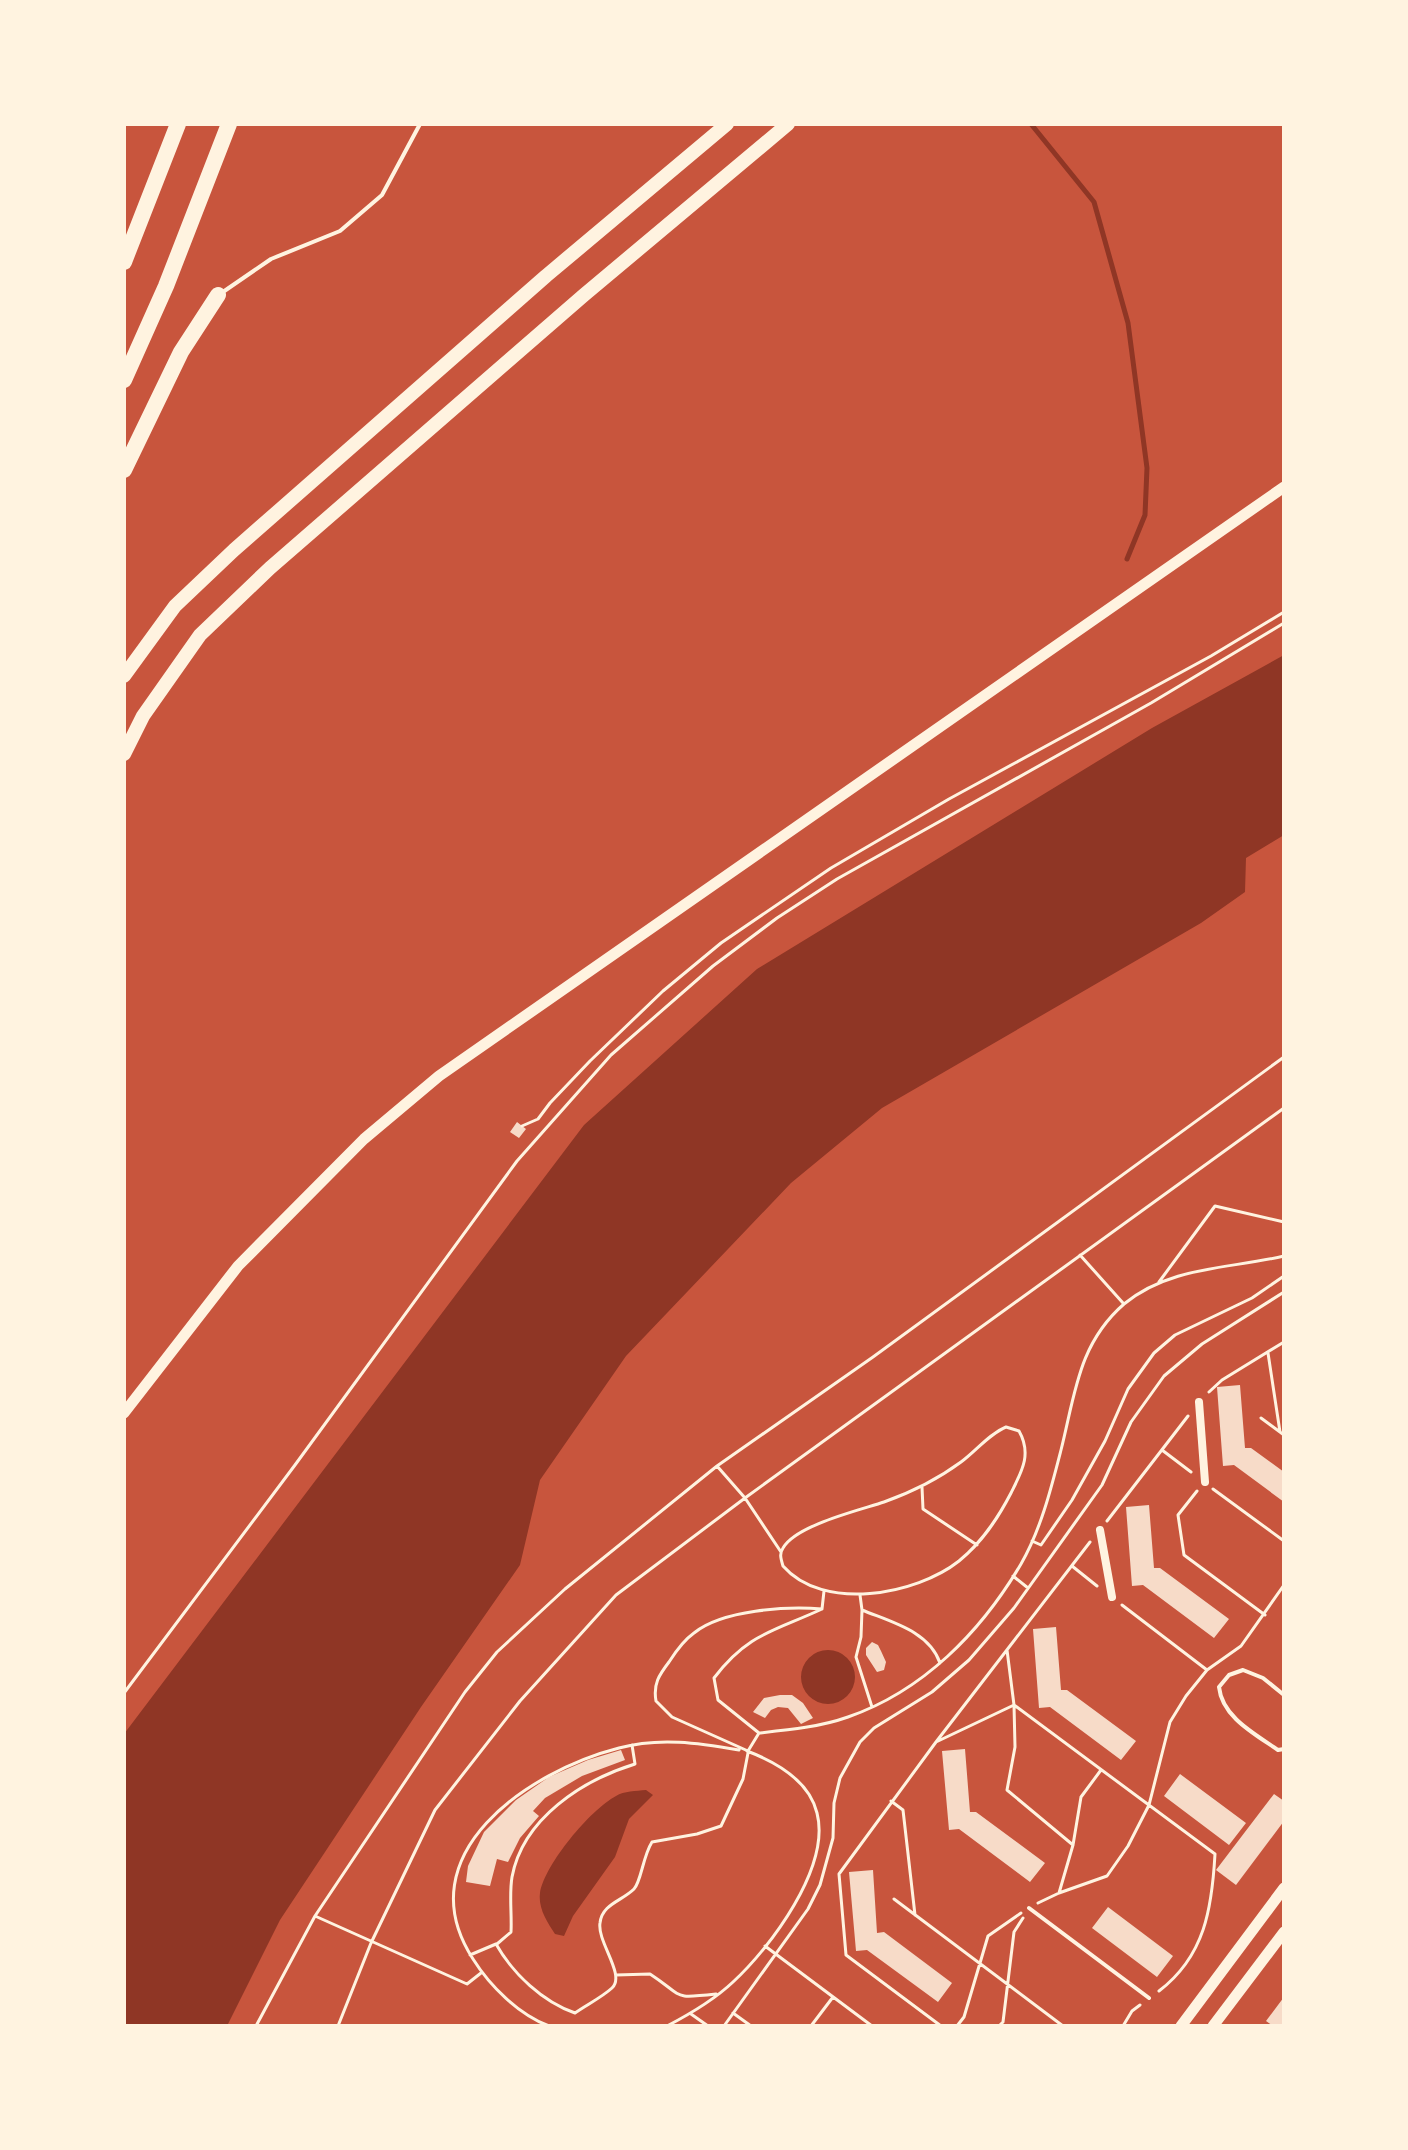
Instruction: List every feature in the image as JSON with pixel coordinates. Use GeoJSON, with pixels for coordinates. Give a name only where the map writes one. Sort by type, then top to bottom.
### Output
{"type":"FeatureCollection","features":[{"type":"Feature","properties":{"kind":"highway"},"geometry":{"type":"LineString","coordinates":[[124,262],[178,124]]}},
{"type":"Feature","properties":{"kind":"highway"},"geometry":{"type":"LineString","coordinates":[[124,380],[166,286],[229,124]]}},
{"type":"Feature","properties":{"kind":"highway"},"geometry":{"type":"LineString","coordinates":[[124,470],[181,352],[218,295]]}},
{"type":"Feature","properties":{"kind":"main road"},"geometry":{"type":"LineString","coordinates":[[124,676],[175,606],[234,550],[546,276],[727,124]]}},
{"type":"Feature","properties":{"kind":"main road"},"geometry":{"type":"LineString","coordinates":[[124,754],[143,716],[200,635],[270,568],[584,295],[788,124]]}},
{"type":"Feature","properties":{"kind":"street"},"geometry":{"type":"LineString","coordinates":[[124,1413],[238,1266],[364,1139],[439,1076],[1284,487]]}},
{"type":"Feature","properties":{"kind":"street"},"geometry":{"type":"LineString","coordinates":[[1199,1402],[1205,1482]]}},
{"type":"Feature","properties":{"kind":"street"},"geometry":{"type":"LineString","coordinates":[[1100,1530],[1112,1597]]}},
{"type":"Feature","properties":{"kind":"street"},"geometry":{"type":"LineString","coordinates":[[1181,2026],[1284,1888]]}},
{"type":"Feature","properties":{"kind":"street"},"geometry":{"type":"LineString","coordinates":[[1213,2026],[1284,1932]]}},
{"type":"Feature","properties":{"kind":"lane"},"geometry":{"type":"LineString","coordinates":[[218,295],[271,259],[340,231],[372,204],[382,195],[420,124]]}},
{"type":"Feature","properties":{"kind":"lane"},"geometry":{"type":"LineString","coordinates":[[1284,1695],[1263,1678],[1243,1670],[1229,1675],[1219,1687],[1220,1701],[1244,1727],[1278,1750],[1284,1749]]}},
{"type":"Feature","properties":{"kind":"lane"},"geometry":{"type":"LineString","coordinates":[[1029,1908],[1149,1998]]}},
{"type":"Feature","properties":{"kind":"path"},"geometry":{"type":"LineString","coordinates":[[522,1126],[538,1119],[590,1061],[663,991],[721,943],[831,868],[1284,612]]}},
{"type":"Feature","properties":{"kind":"path"},"geometry":{"type":"LineString","coordinates":[[124,1693],[517,1161],[611,1055],[713,966],[777,918],[837,879],[1151,703],[1284,623]]}},
{"type":"Feature","properties":{"kind":"path"},"geometry":{"type":"LineString","coordinates":[[256,2026],[315,1916],[465,1692],[497,1652],[565,1589],[717,1466],[896,1340],[1284,1057]]}},
{"type":"Feature","properties":{"kind":"path"},"geometry":{"type":"LineString","coordinates":[[338,2026],[371,1943],[435,1810],[520,1701],[616,1595],[1284,1108]]}},
{"type":"Feature","properties":{"kind":"path"},"geometry":{"type":"LineString","coordinates":[[1159,1282],[1215,1206],[1281,1221]]}},
{"type":"Feature","properties":{"kind":"path"},"geometry":{"type":"LineString","coordinates":[[1080,1255],[1124,1305]]}},
{"type":"Feature","properties":{"kind":"path"},"geometry":{"type":"LineString","coordinates":[[822,1609],[758,1636],[730,1657],[714,1678],[718,1700],[759,1733],[835,1720],[872,1707],[924,1678],[983,1621],[1032,1541],[1051,1489],[1079,1370],[1092,1341],[1124,1305],[1159,1282],[1189,1271],[1284,1256]]}},
{"type":"Feature","properties":{"kind":"path"},"geometry":{"type":"LineString","coordinates":[[1032,1541],[1041,1545],[1057,1524],[1090,1469],[1128,1389],[1154,1353],[1175,1335],[1252,1298],[1284,1276]]}},
{"type":"Feature","properties":{"kind":"path"},"geometry":{"type":"LineString","coordinates":[[724,2026],[808,1909],[820,1885],[833,1838],[834,1803],[850,1755],[874,1728],[932,1692],[969,1660],[1028,1588],[1102,1485],[1131,1422],[1164,1376],[1202,1344],[1284,1292]]}},
{"type":"Feature","properties":{"kind":"path"},"geometry":{"type":"LineString","coordinates":[[941,2026],[846,1955],[839,1874],[936,1742],[1199,1402],[1222,1380],[1284,1342]]}},
{"type":"Feature","properties":{"kind":"path"},"geometry":{"type":"LineString","coordinates":[[1268,1353],[1282,1434]]}},
{"type":"Feature","properties":{"kind":"path"},"geometry":{"type":"LineString","coordinates":[[1261,1418],[1282,1434]]}},
{"type":"Feature","properties":{"kind":"path"},"geometry":{"type":"LineString","coordinates":[[717,1466],[755,1512],[781,1552],[783,1566],[789,1573],[824,1590],[860,1595],[896,1590],[926,1580],[957,1563],[977,1545],[998,1519],[1027,1457],[1026,1444],[1019,1431],[1006,1427],[998,1430],[960,1463],[922,1487],[837,1516],[797,1535],[781,1552]]}},
{"type":"Feature","properties":{"kind":"path"},"geometry":{"type":"LineString","coordinates":[[1162,1450],[1284,1541]]}},
{"type":"Feature","properties":{"kind":"path"},"geometry":{"type":"LineString","coordinates":[[1205,1482],[1178,1515],[1184,1555],[1265,1615]]}},
{"type":"Feature","properties":{"kind":"path"},"geometry":{"type":"LineString","coordinates":[[922,1487],[923,1509],[977,1545]]}},
{"type":"Feature","properties":{"kind":"path"},"geometry":{"type":"LineString","coordinates":[[1072,1566],[1207,1670]]}},
{"type":"Feature","properties":{"kind":"path"},"geometry":{"type":"LineString","coordinates":[[1013,1576],[1028,1588]]}},
{"type":"Feature","properties":{"kind":"path"},"geometry":{"type":"LineString","coordinates":[[957,2026],[964,2017],[988,1936],[1029,1908],[1059,1893],[1107,1876],[1128,1846],[1149,1805],[1170,1722],[1207,1670],[1241,1646],[1284,1585]]}},
{"type":"Feature","properties":{"kind":"path"},"geometry":{"type":"LineString","coordinates":[[822,1609],[824,1590]]}},
{"type":"Feature","properties":{"kind":"path"},"geometry":{"type":"LineString","coordinates":[[860,1595],[861,1637],[856,1657],[872,1707]]}},
{"type":"Feature","properties":{"kind":"path"},"geometry":{"type":"LineString","coordinates":[[667,2026],[691,2014],[719,1993],[751,1964],[765,1946],[795,1904],[806,1882],[819,1830],[817,1812],[800,1782],[748,1751],[672,1717],[656,1701],[655,1681],[683,1643],[709,1623],[754,1612],[805,1607],[822,1609]]}},
{"type":"Feature","properties":{"kind":"path"},"geometry":{"type":"LineString","coordinates":[[862,1610],[911,1631],[928,1642],[936,1650],[940,1663]]}},
{"type":"Feature","properties":{"kind":"path"},"geometry":{"type":"LineString","coordinates":[[1007,1650],[1014,1705],[1015,1747],[1007,1790],[1073,1845]]}},
{"type":"Feature","properties":{"kind":"path"},"geometry":{"type":"LineString","coordinates":[[936,1742],[1014,1705]]}},
{"type":"Feature","properties":{"kind":"path"},"geometry":{"type":"LineString","coordinates":[[1014,1705],[1215,1854],[1213,1898],[1200,1942],[1174,1979],[1132,2011],[1123,2026]]}},
{"type":"Feature","properties":{"kind":"path"},"geometry":{"type":"LineString","coordinates":[[496,1944],[515,1971],[555,2006],[575,2013],[612,1988],[616,1975],[599,1924],[604,1911],[635,1889],[640,1881],[644,1854],[652,1842],[721,1826],[743,1779],[748,1751],[759,1733]]}},
{"type":"Feature","properties":{"kind":"path"},"geometry":{"type":"LineString","coordinates":[[546,2026],[503,1995],[482,1972],[456,1930],[454,1897],[461,1865],[478,1831],[512,1797],[547,1775],[597,1755],[632,1745],[688,1742],[748,1751]]}},
{"type":"Feature","properties":{"kind":"path"},"geometry":{"type":"LineString","coordinates":[[470,1955],[496,1944],[511,1932],[513,1873],[531,1836],[545,1817],[573,1793],[597,1778],[635,1764],[632,1745]]}},
{"type":"Feature","properties":{"kind":"path"},"geometry":{"type":"LineString","coordinates":[[1059,1893],[1073,1845],[1081,1797],[1101,1770]]}},
{"type":"Feature","properties":{"kind":"path"},"geometry":{"type":"LineString","coordinates":[[891,1801],[903,1810],[915,1915]]}},
{"type":"Feature","properties":{"kind":"path"},"geometry":{"type":"LineString","coordinates":[[894,1899],[1063,2026]]}},
{"type":"Feature","properties":{"kind":"path"},"geometry":{"type":"LineString","coordinates":[[999,2026],[1003,2022],[1014,1932],[1029,1908]]}},
{"type":"Feature","properties":{"kind":"path"},"geometry":{"type":"LineString","coordinates":[[315,1916],[467,1984],[482,1972]]}},
{"type":"Feature","properties":{"kind":"path"},"geometry":{"type":"LineString","coordinates":[[765,1946],[872,2026]]}},
{"type":"Feature","properties":{"kind":"path"},"geometry":{"type":"LineString","coordinates":[[616,1975],[650,1974],[676,1995],[685,1998],[719,1993]]}},
{"type":"Feature","properties":{"kind":"path"},"geometry":{"type":"LineString","coordinates":[[811,2026],[833,1997]]}},
{"type":"Feature","properties":{"kind":"path"},"geometry":{"type":"LineString","coordinates":[[733,2013],[751,2026]]}},
{"type":"Feature","properties":{"kind":"path"},"geometry":{"type":"LineString","coordinates":[[691,2014],[708,2026]]}},
{"type":"Feature","properties":{"kind":"path"},"geometry":{"type":"LineString","coordinates":[[677,2026],[684,2018]]}},
{"type":"Feature","properties":{"kind":"shaded area"},"geometry":{"type":"Polygon","coordinates":[[[1284,655],[1284,835],[1246,858],[1245,892],[1201,923],[882,1108],[791,1183],[626,1356],[540,1480],[520,1565],[421,1707],[280,1920],[227,2026],[124,2026],[124,1734],[584,1125],[757,969],[1152,728],[1284,655]]]}},
{"type":"Feature","properties":{"kind":"shaded area"},"geometry":{"type":"Polygon","coordinates":[[[828,1650],[847,1658],[855,1677],[847,1696],[828,1704],[809,1696],[801,1677],[809,1658],[828,1650]]]}},
{"type":"Feature","properties":{"kind":"shaded area"},"geometry":{"type":"Polygon","coordinates":[[[646,1790],[653,1795],[629,1819],[615,1857],[573,1916],[564,1936],[555,1934],[544,1915],[540,1893],[559,1853],[605,1803],[623,1793],[646,1790]]]}},
{"type":"Feature","properties":{"kind":"building"},"geometry":{"type":"Polygon","coordinates":[[[517,1122],[526,1129],[519,1138],[510,1132],[517,1122]]]}},
{"type":"Feature","properties":{"kind":"building"},"geometry":{"type":"Polygon","coordinates":[[[1240,1385],[1245,1448],[1251,1448],[1284,1472],[1284,1502],[1234,1465],[1223,1466],[1217,1387],[1240,1385]]]}},
{"type":"Feature","properties":{"kind":"building"},"geometry":{"type":"Polygon","coordinates":[[[1149,1505],[1154,1568],[1160,1568],[1229,1619],[1214,1638],[1143,1585],[1132,1586],[1126,1507],[1149,1505]]]}},
{"type":"Feature","properties":{"kind":"building"},"geometry":{"type":"Polygon","coordinates":[[[1056,1627],[1061,1690],[1067,1690],[1136,1741],[1121,1760],[1050,1707],[1039,1708],[1033,1629],[1056,1627]]]}},
{"type":"Feature","properties":{"kind":"building"},"geometry":{"type":"Polygon","coordinates":[[[872,1642],[878,1645],[886,1662],[884,1670],[877,1672],[866,1655],[866,1648],[872,1642]]]}},
{"type":"Feature","properties":{"kind":"building"},"geometry":{"type":"Polygon","coordinates":[[[792,1695],[803,1703],[813,1718],[801,1724],[788,1708],[778,1707],[765,1718],[753,1712],[764,1698],[792,1695]]]}},
{"type":"Feature","properties":{"kind":"building"},"geometry":{"type":"Polygon","coordinates":[[[965,1749],[970,1812],[976,1812],[1045,1863],[1030,1882],[959,1829],[949,1830],[942,1751],[965,1749]]]}},
{"type":"Feature","properties":{"kind":"building"},"geometry":{"type":"Polygon","coordinates":[[[621,1750],[625,1760],[582,1776],[545,1798],[533,1811],[539,1816],[520,1838],[508,1862],[497,1859],[490,1886],[466,1882],[468,1866],[484,1832],[516,1800],[549,1777],[621,1750]]]}},
{"type":"Feature","properties":{"kind":"building"},"geometry":{"type":"Polygon","coordinates":[[[1180,1774],[1246,1823],[1229,1845],[1164,1796],[1180,1774]]]}},
{"type":"Feature","properties":{"kind":"building"},"geometry":{"type":"Polygon","coordinates":[[[1274,1794],[1284,1801],[1284,1821],[1236,1885],[1216,1870],[1274,1794]]]}},
{"type":"Feature","properties":{"kind":"building"},"geometry":{"type":"Polygon","coordinates":[[[873,1870],[877,1933],[884,1932],[952,1983],[938,2002],[867,1950],[856,1951],[849,1872],[873,1870]]]}},
{"type":"Feature","properties":{"kind":"building"},"geometry":{"type":"Polygon","coordinates":[[[1108,1907],[1173,1956],[1157,1977],[1092,1928],[1108,1907]]]}},
{"type":"Feature","properties":{"kind":"building"},"geometry":{"type":"Polygon","coordinates":[[[1284,1997],[1284,2026],[1273,2026],[1266,2021],[1284,1997]]]}},
{"type":"Feature","properties":{"kind":"waterway"},"geometry":{"type":"LineString","coordinates":[[1031,124],[1094,202],[1128,323],[1147,468],[1145,515],[1127,559]]}}]}
